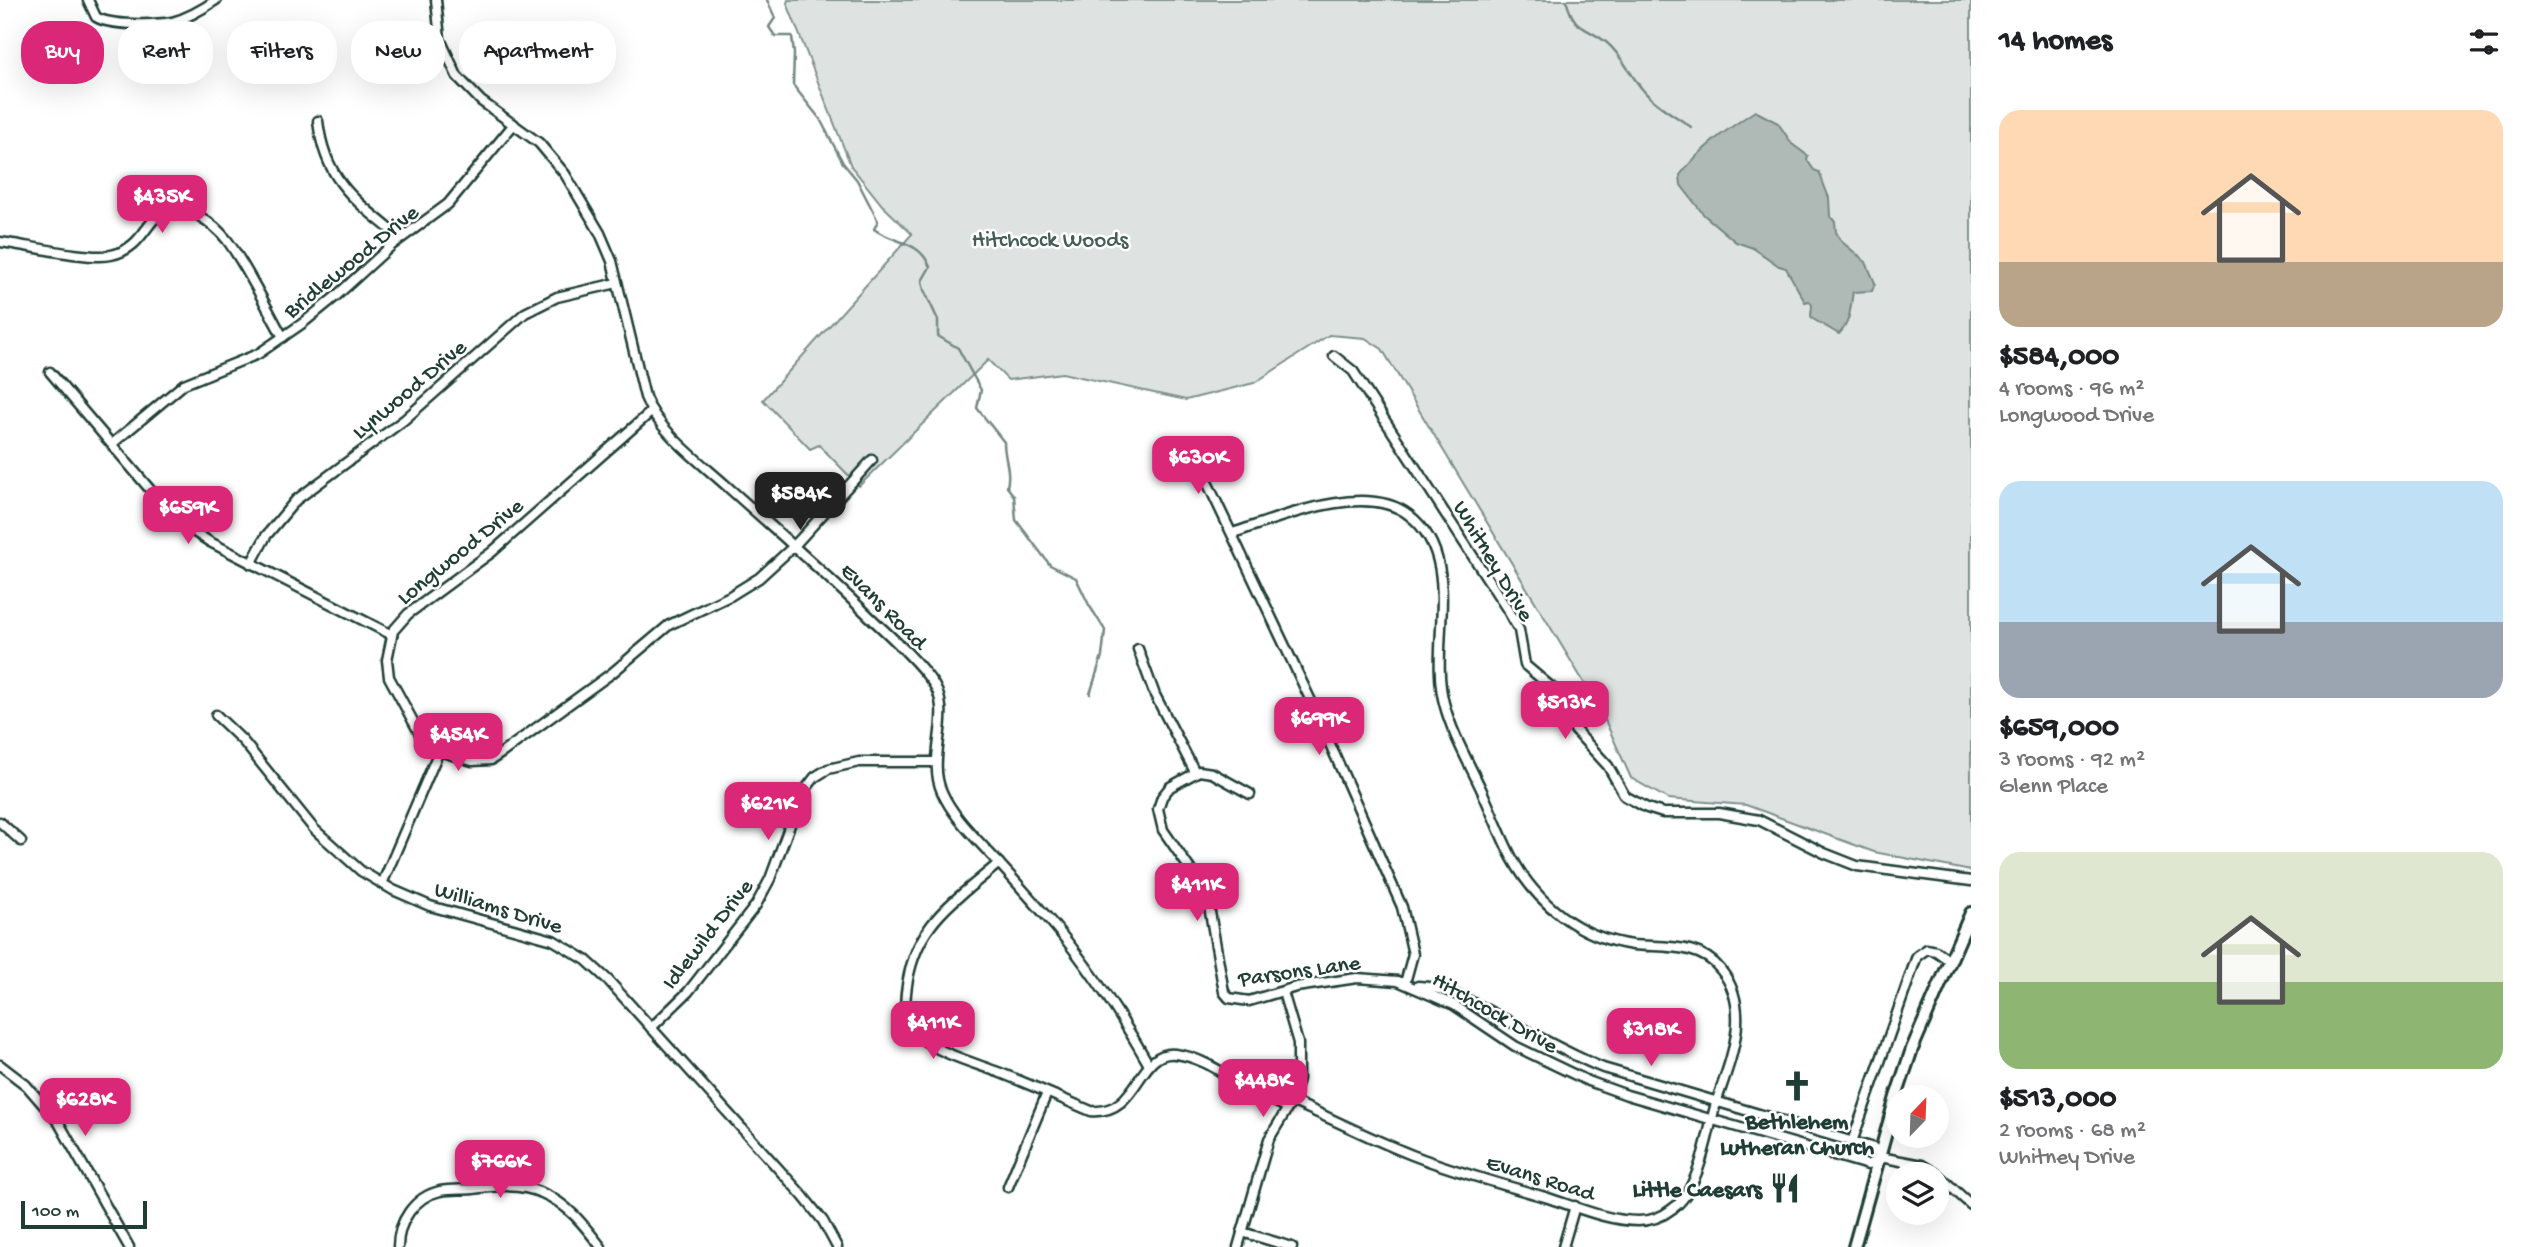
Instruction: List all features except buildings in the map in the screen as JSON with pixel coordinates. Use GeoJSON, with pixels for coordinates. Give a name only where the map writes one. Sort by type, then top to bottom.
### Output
{"type":"FeatureCollection","features":[{"type":"Feature","properties":{"kind":"main road"},"geometry":{"type":"LineString","coordinates":[[1854,1247],[1912,1049],[1971,913]]}},
{"type":"Feature","properties":{"kind":"street"},"geometry":{"type":"LineString","coordinates":[[88,0],[96,17],[113,23],[170,22],[197,12],[216,0]]}},
{"type":"Feature","properties":{"kind":"street","name":"Evans Road"},"geometry":{"type":"LineString","coordinates":[[436,0],[440,39],[457,76],[472,93],[539,143],[573,186],[604,240],[642,384],[652,411],[666,430],[909,654],[933,681],[939,698],[941,717],[936,762],[937,780],[947,802],[961,822],[1091,972],[1149,1065],[1163,1055],[1185,1056],[1219,1070],[1254,1091],[1415,1156],[1575,1206],[1638,1221],[1671,1211],[1689,1191],[1730,1059],[1738,1019],[1733,991],[1718,965],[1704,955],[1690,950],[1620,943],[1581,929],[1558,914],[1539,895],[1510,853],[1444,704],[1440,671],[1441,579],[1436,557],[1421,526],[1408,514],[1393,505],[1368,501],[1311,509],[1233,533]]}},
{"type":"Feature","properties":{"kind":"street"},"geometry":{"type":"LineString","coordinates":[[318,121],[321,146],[337,180],[346,191],[401,238]]}},
{"type":"Feature","properties":{"kind":"street","name":"Bridlewood Drive"},"geometry":{"type":"LineString","coordinates":[[112,444],[181,387],[242,362],[283,337],[335,297],[401,238],[448,204],[514,124]]}},
{"type":"Feature","properties":{"kind":"street"},"geometry":{"type":"LineString","coordinates":[[0,242],[90,255],[111,255],[139,239],[162,212],[172,209],[185,210],[206,221],[226,240],[283,337]]}},
{"type":"Feature","properties":{"kind":"street","name":"Lynwood Drive"},"geometry":{"type":"LineString","coordinates":[[251,564],[266,536],[296,500],[404,420],[525,313],[557,297],[617,283]]}},
{"type":"Feature","properties":{"kind":"street","name":"Whitney Drive"},"geometry":{"type":"LineString","coordinates":[[1334,356],[1353,371],[1507,608],[1519,630],[1525,665],[1563,697],[1575,730],[1608,766],[1625,796],[1663,813],[1719,813],[1759,820],[1824,853],[1857,866],[1971,881]]}},
{"type":"Feature","properties":{"kind":"street"},"geometry":{"type":"LineString","coordinates":[[50,372],[159,501],[180,522],[197,535],[251,564],[392,635]]}},
{"type":"Feature","properties":{"kind":"street","name":"Longwood Drive"},"geometry":{"type":"LineString","coordinates":[[439,751],[421,736],[389,677],[387,660],[392,635],[408,614],[492,552],[652,411]]}},
{"type":"Feature","properties":{"kind":"street"},"geometry":{"type":"LineString","coordinates":[[1194,447],[1208,484],[1233,533],[1402,907],[1413,954],[1409,985]]}},
{"type":"Feature","properties":{"kind":"street"},"geometry":{"type":"LineString","coordinates":[[382,884],[439,751],[472,761],[491,760],[612,673],[660,632],[748,586],[794,546],[872,460]]}},
{"type":"Feature","properties":{"kind":"street"},"geometry":{"type":"LineString","coordinates":[[1138,649],[1155,695],[1195,772],[1212,773],[1250,794]]}},
{"type":"Feature","properties":{"kind":"street","name":"Williams Drive"},"geometry":{"type":"LineString","coordinates":[[216,715],[243,741],[314,829],[361,871],[409,898],[482,922],[541,935],[564,945],[598,969],[814,1208],[832,1234],[837,1247]]}},
{"type":"Feature","properties":{"kind":"street","name":"Idlewild Drive"},"geometry":{"type":"LineString","coordinates":[[651,1028],[688,992],[756,905],[770,879],[801,795],[815,777],[828,769],[859,762],[936,762]]}},
{"type":"Feature","properties":{"kind":"street","name":"Parsons Lane"},"geometry":{"type":"LineString","coordinates":[[1195,772],[1176,782],[1165,792],[1159,803],[1158,817],[1163,830],[1205,888],[1224,992],[1229,998],[1236,1001],[1266,997],[1296,987],[1357,978],[1384,979],[1409,985]]}},
{"type":"Feature","properties":{"kind":"street"},"geometry":{"type":"LineString","coordinates":[[0,822],[21,841]]}},
{"type":"Feature","properties":{"kind":"street"},"geometry":{"type":"LineString","coordinates":[[999,863],[943,911],[922,936],[910,971],[905,1009],[915,1031],[926,1042],[1091,1111],[1110,1109],[1127,1098],[1149,1065]]}},
{"type":"Feature","properties":{"kind":"street"},"geometry":{"type":"LineString","coordinates":[[1852,1142],[1917,956],[1927,948],[1950,961]]}},
{"type":"Feature","properties":{"kind":"street","name":"Hitchcock Drive"},"geometry":{"type":"LineString","coordinates":[[1409,985],[1432,987],[1457,995],[1603,1068],[1874,1148],[1880,1157],[1868,1165],[1627,1095],[1555,1067],[1515,1046],[1461,1009],[1409,985]]}},
{"type":"Feature","properties":{"kind":"street"},"geometry":{"type":"LineString","coordinates":[[1238,1247],[1269,1139],[1290,1104],[1298,1079],[1296,1031],[1283,992]]}},
{"type":"Feature","properties":{"kind":"street"},"geometry":{"type":"LineString","coordinates":[[0,1065],[38,1096],[59,1123],[129,1247]]}},
{"type":"Feature","properties":{"kind":"street"},"geometry":{"type":"LineString","coordinates":[[1008,1187],[1047,1093]]}},
{"type":"Feature","properties":{"kind":"street"},"geometry":{"type":"LineString","coordinates":[[1880,1157],[1906,1162]]}},
{"type":"Feature","properties":{"kind":"street"},"geometry":{"type":"LineString","coordinates":[[398,1247],[398,1236],[404,1220],[412,1208],[426,1196],[445,1190],[501,1185],[533,1189],[555,1199],[571,1211],[601,1247]]}},
{"type":"Feature","properties":{"kind":"street"},"geometry":{"type":"LineString","coordinates":[[1949,1185],[1971,1204]]}},
{"type":"Feature","properties":{"kind":"street"},"geometry":{"type":"LineString","coordinates":[[1563,1247],[1575,1206]]}},
{"type":"Feature","properties":{"kind":"street"},"geometry":{"type":"LineString","coordinates":[[1242,1232],[1292,1247]]}},
{"type":"Feature","properties":{"kind":"green space","name":"Hitchcock Woods"},"geometry":{"type":"Polygon","coordinates":[[[788,0],[1971,0],[1971,871],[1874,852],[1746,805],[1668,799],[1631,778],[1600,709],[1382,349],[1365,338],[1329,335],[1254,383],[1186,400],[1062,373],[1008,380],[988,360],[859,486],[819,445],[810,449],[763,400],[912,234],[882,205],[851,166],[788,0]]]}},
{"type":"Feature","properties":{"kind":"shaded area"},"geometry":{"type":"Polygon","coordinates":[[[1755,111],[1778,123],[1792,144],[1808,156],[1807,160],[1814,170],[1819,172],[1829,198],[1830,216],[1835,222],[1836,232],[1841,241],[1866,262],[1875,283],[1872,291],[1853,292],[1848,320],[1839,334],[1813,319],[1812,305],[1809,301],[1805,302],[1786,268],[1753,248],[1736,242],[1704,215],[1681,185],[1680,175],[1706,147],[1755,111]]]}},
{"type":"Feature","properties":{"kind":"waterway"},"geometry":{"type":"LineString","coordinates":[[767,0],[775,18],[769,27],[775,36],[792,36],[793,85],[820,119],[843,163],[857,180],[878,221],[874,229],[913,247],[930,267],[922,281],[938,320],[938,336],[958,348],[981,390],[977,408],[1004,442],[1007,487],[1014,496],[1016,520],[1050,565],[1076,578],[1105,630],[1102,656],[1090,694]]}},
{"type":"Feature","properties":{"kind":"waterway"},"geometry":{"type":"LineString","coordinates":[[1566,0],[1577,23],[1612,47],[1648,95],[1691,127]]}},
{"type":"Feature","properties":{"kind":"place","name":"Bethlehem Lutheran Church"},"geometry":{"type":"Point","coordinates":[1797,1086]}},
{"type":"Feature","properties":{"kind":"place","name":"Little Caesars"},"geometry":{"type":"Point","coordinates":[1785,1188]}}]}
